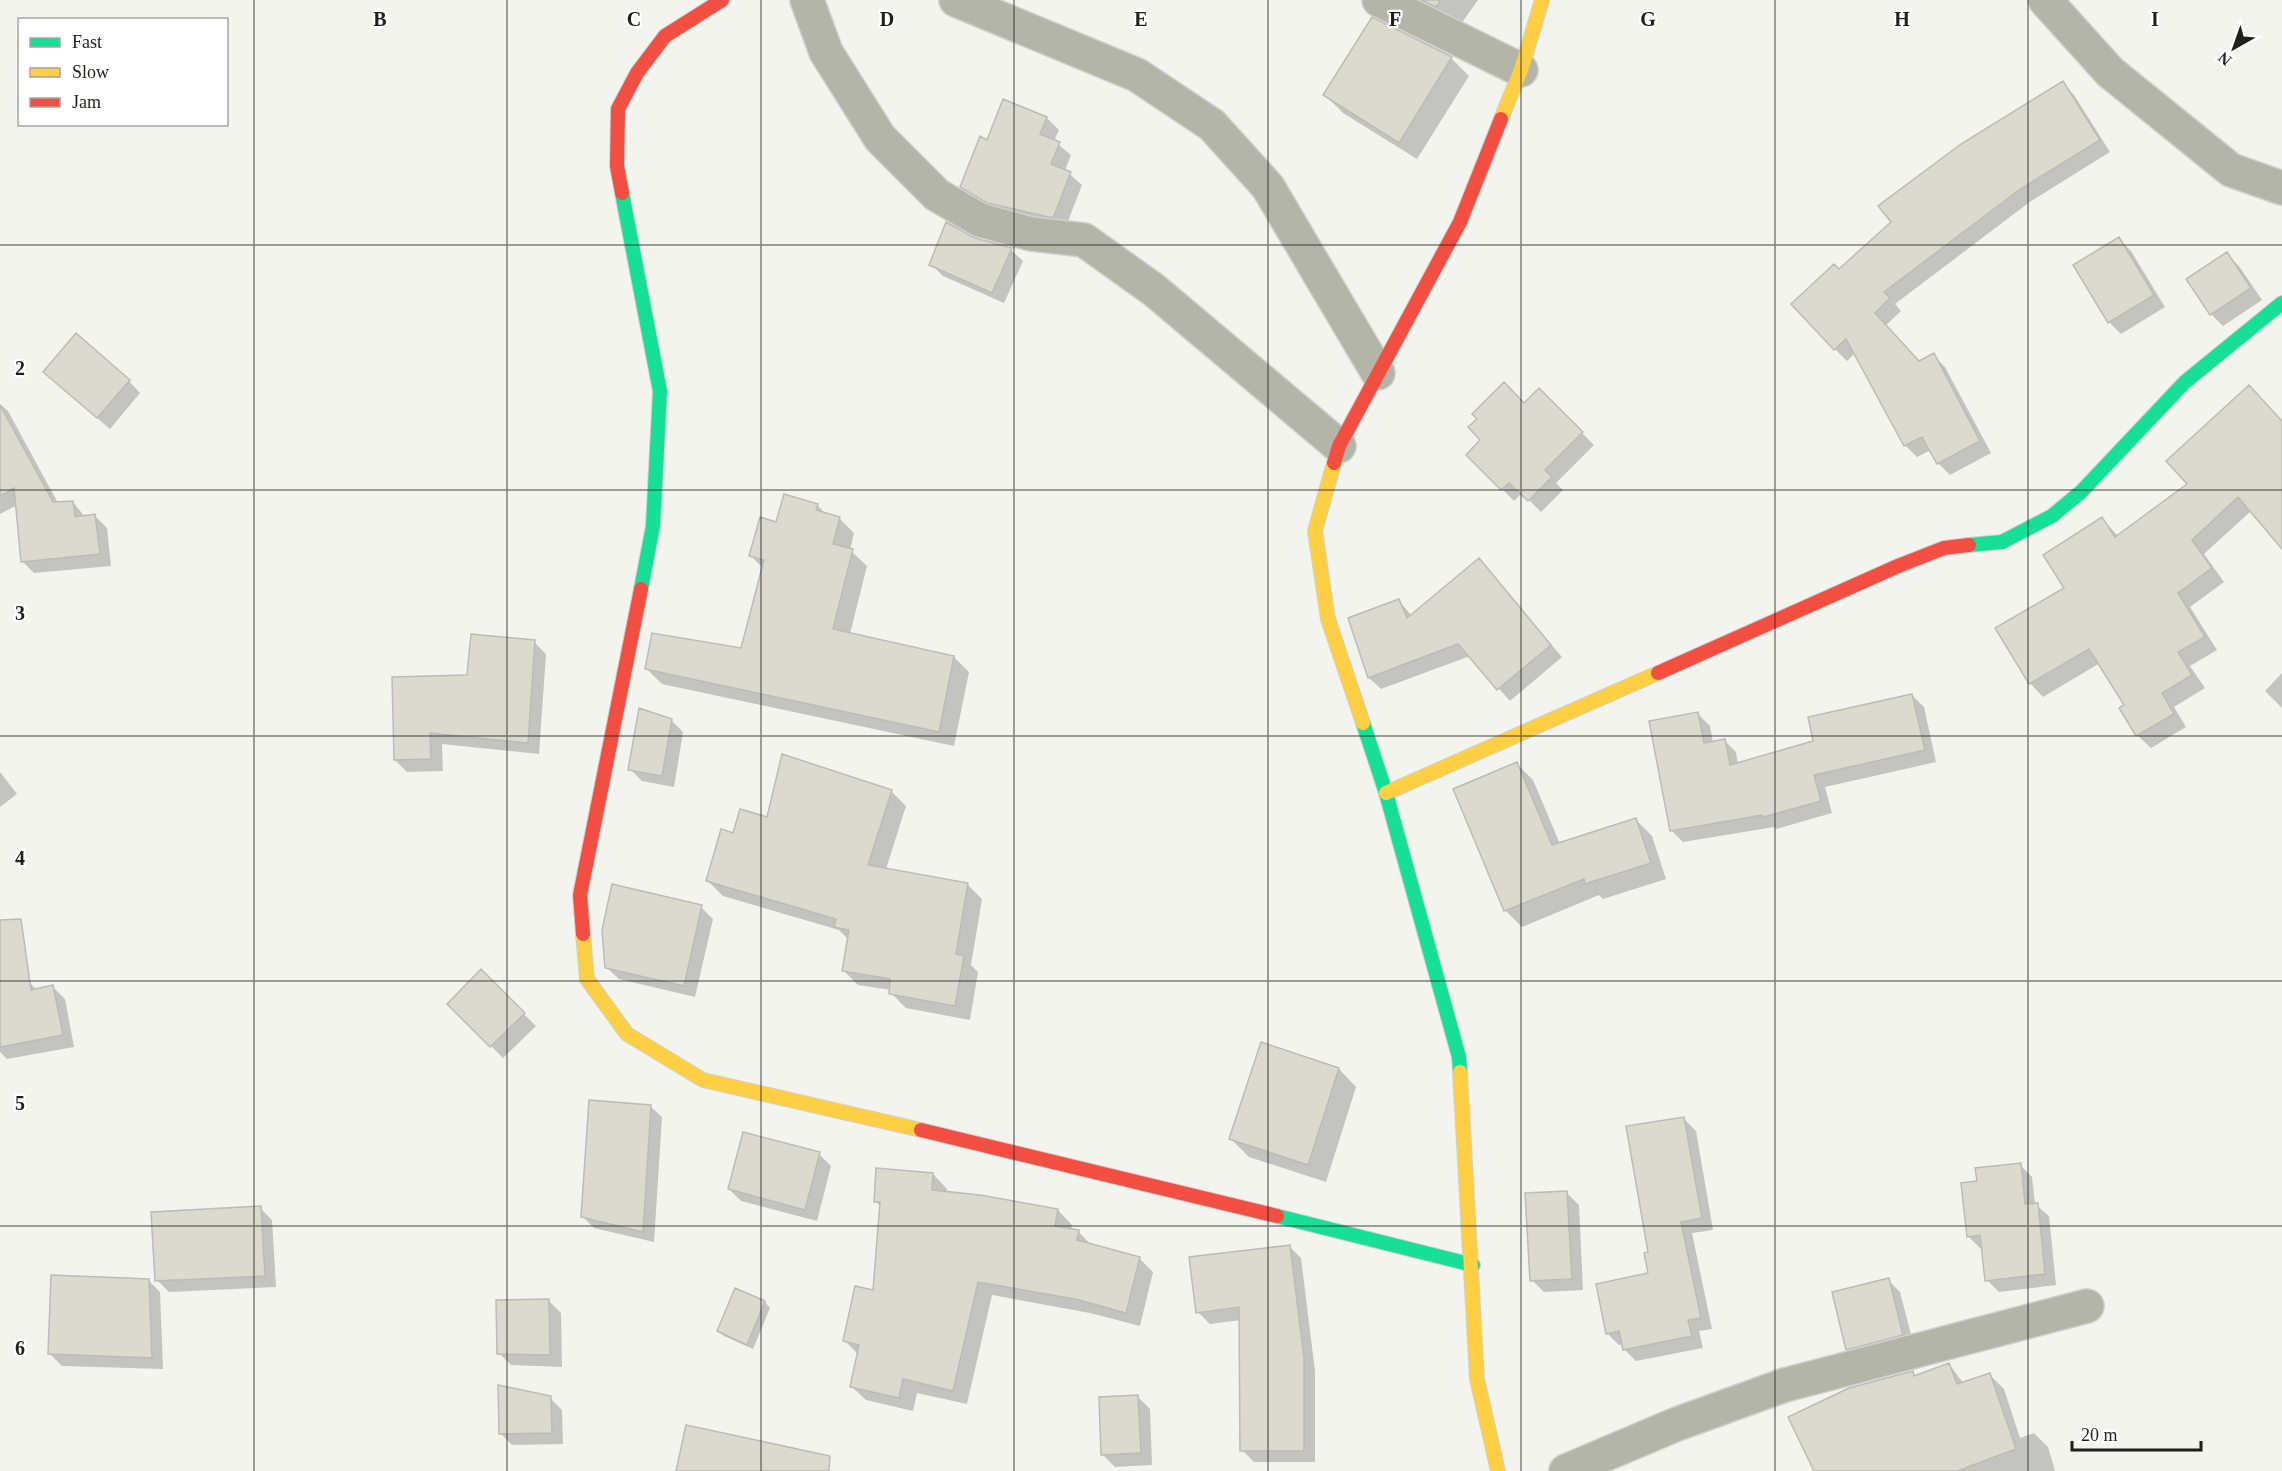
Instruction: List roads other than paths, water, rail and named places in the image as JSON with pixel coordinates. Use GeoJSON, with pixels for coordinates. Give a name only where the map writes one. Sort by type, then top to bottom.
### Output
{"type":"FeatureCollection","features":[{"type":"Feature","properties":{"kind":"street"},"geometry":{"type":"LineString","coordinates":[[722,0],[664,36],[637,73],[618,109],[617,166],[660,390],[653,526],[580,895],[587,979],[627,1034],[703,1080],[1127,1178],[1473,1265]]}},
{"type":"Feature","properties":{"kind":"street"},"geometry":{"type":"LineString","coordinates":[[807,0],[826,52],[880,138],[937,195],[980,220],[1031,234],[1084,240],[1154,290],[1339,446]]}},
{"type":"Feature","properties":{"kind":"street"},"geometry":{"type":"LineString","coordinates":[[957,0],[1137,75],[1212,125],[1268,187],[1378,373]]}},
{"type":"Feature","properties":{"kind":"street"},"geometry":{"type":"LineString","coordinates":[[1379,0],[1521,70]]}},
{"type":"Feature","properties":{"kind":"street"},"geometry":{"type":"LineString","coordinates":[[1498,1471],[1477,1379],[1473,1265],[1459,1057],[1386,793],[1328,619],[1315,531],[1339,446],[1460,222],[1521,70],[1542,0]]}},
{"type":"Feature","properties":{"kind":"street"},"geometry":{"type":"LineString","coordinates":[[2045,0],[2110,72],[2223,164],[2231,170],[2282,188]]}},
{"type":"Feature","properties":{"kind":"street"},"geometry":{"type":"LineString","coordinates":[[1386,793],[1898,566],[1944,548],[2002,542],[2052,516],[2081,492],[2185,382],[2282,303]]}},
{"type":"Feature","properties":{"kind":"street"},"geometry":{"type":"LineString","coordinates":[[1566,1471],[1677,1424],[1785,1385],[2087,1306]]}}]}
